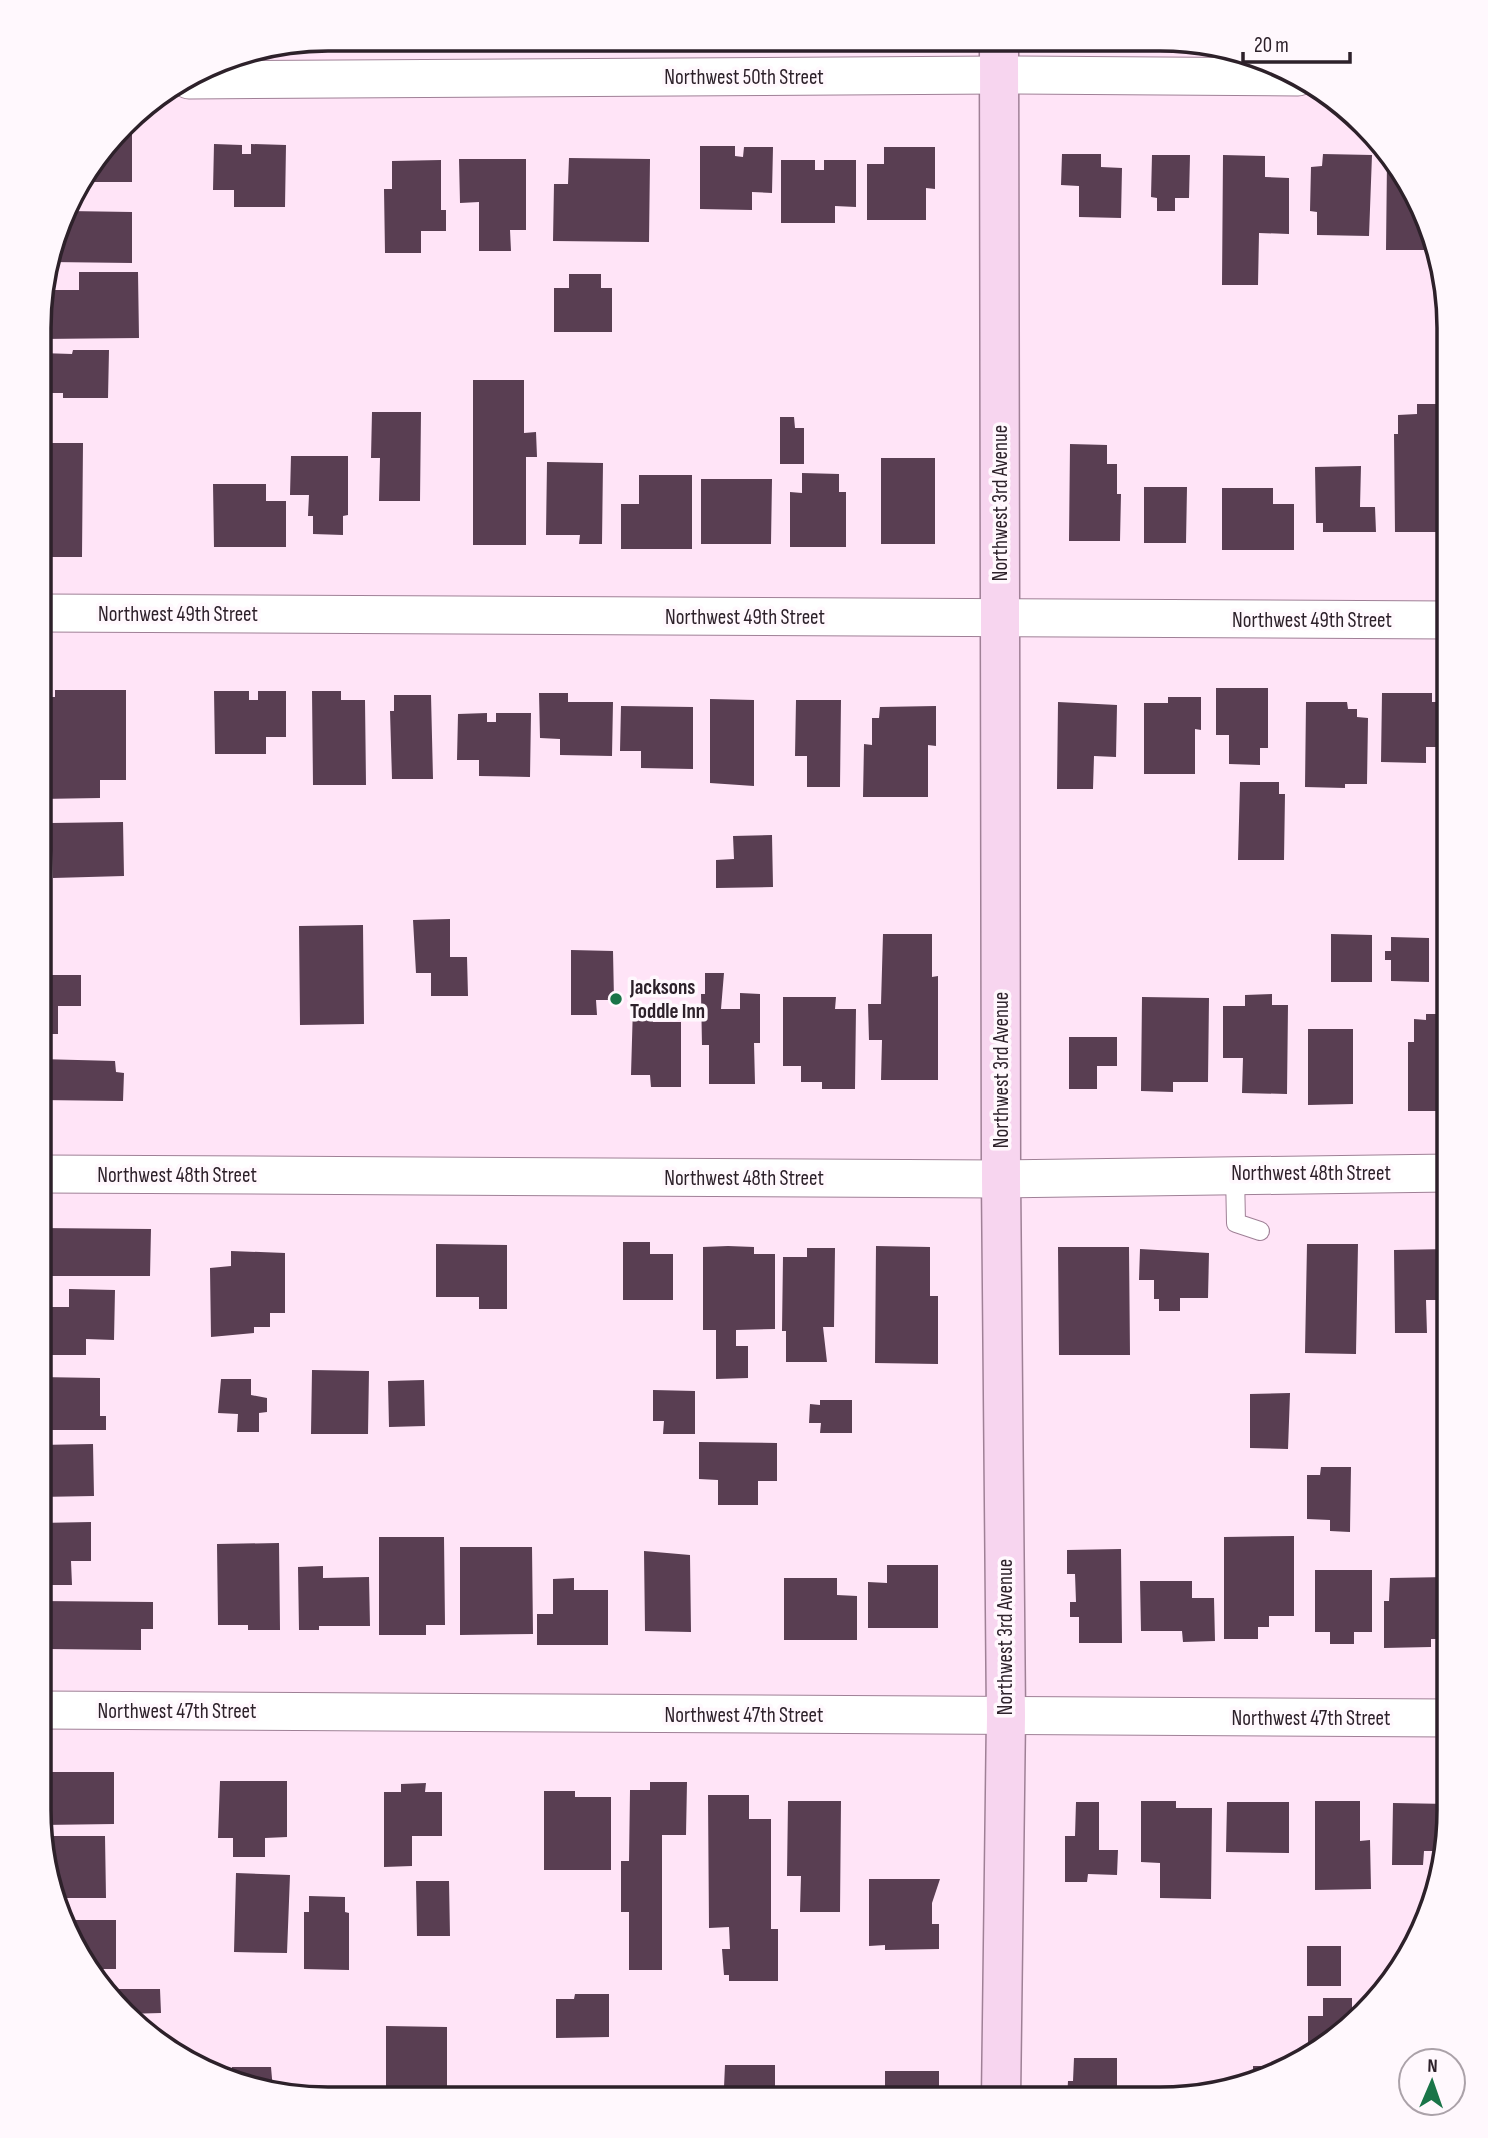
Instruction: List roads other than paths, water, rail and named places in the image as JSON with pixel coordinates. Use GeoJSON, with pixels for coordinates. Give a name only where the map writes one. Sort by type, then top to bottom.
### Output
{"type":"FeatureCollection","features":[{"type":"Feature","properties":{"kind":"street","name":"Northwest 50th Street"},"geometry":{"type":"LineString","coordinates":[[204,80],[999,58],[1272,74]]}},
{"type":"Feature","properties":{"kind":"street","name":"Northwest 3rd Avenue"},"geometry":{"type":"LineString","coordinates":[[999,58],[1001,1179],[1006,1716],[1001,2087]]}},
{"type":"Feature","properties":{"kind":"street","name":"Northwest 49th Street"},"geometry":{"type":"LineString","coordinates":[[51,613],[1437,621]]}},
{"type":"Feature","properties":{"kind":"street","name":"Northwest 48th Street"},"geometry":{"type":"LineString","coordinates":[[51,1174],[1001,1179],[1235,1173],[1437,1173]]}},
{"type":"Feature","properties":{"kind":"street","name":"Northwest 47th Street"},"geometry":{"type":"LineString","coordinates":[[51,1710],[1437,1718]]}},
{"type":"Feature","properties":{"kind":"lane"},"geometry":{"type":"LineString","coordinates":[[1235,1173],[1236,1223],[1260,1231]]}},
{"type":"Feature","properties":{"kind":"place","name":"Jacksons Toddle Inn"},"geometry":{"type":"Point","coordinates":[616,999]}}]}
